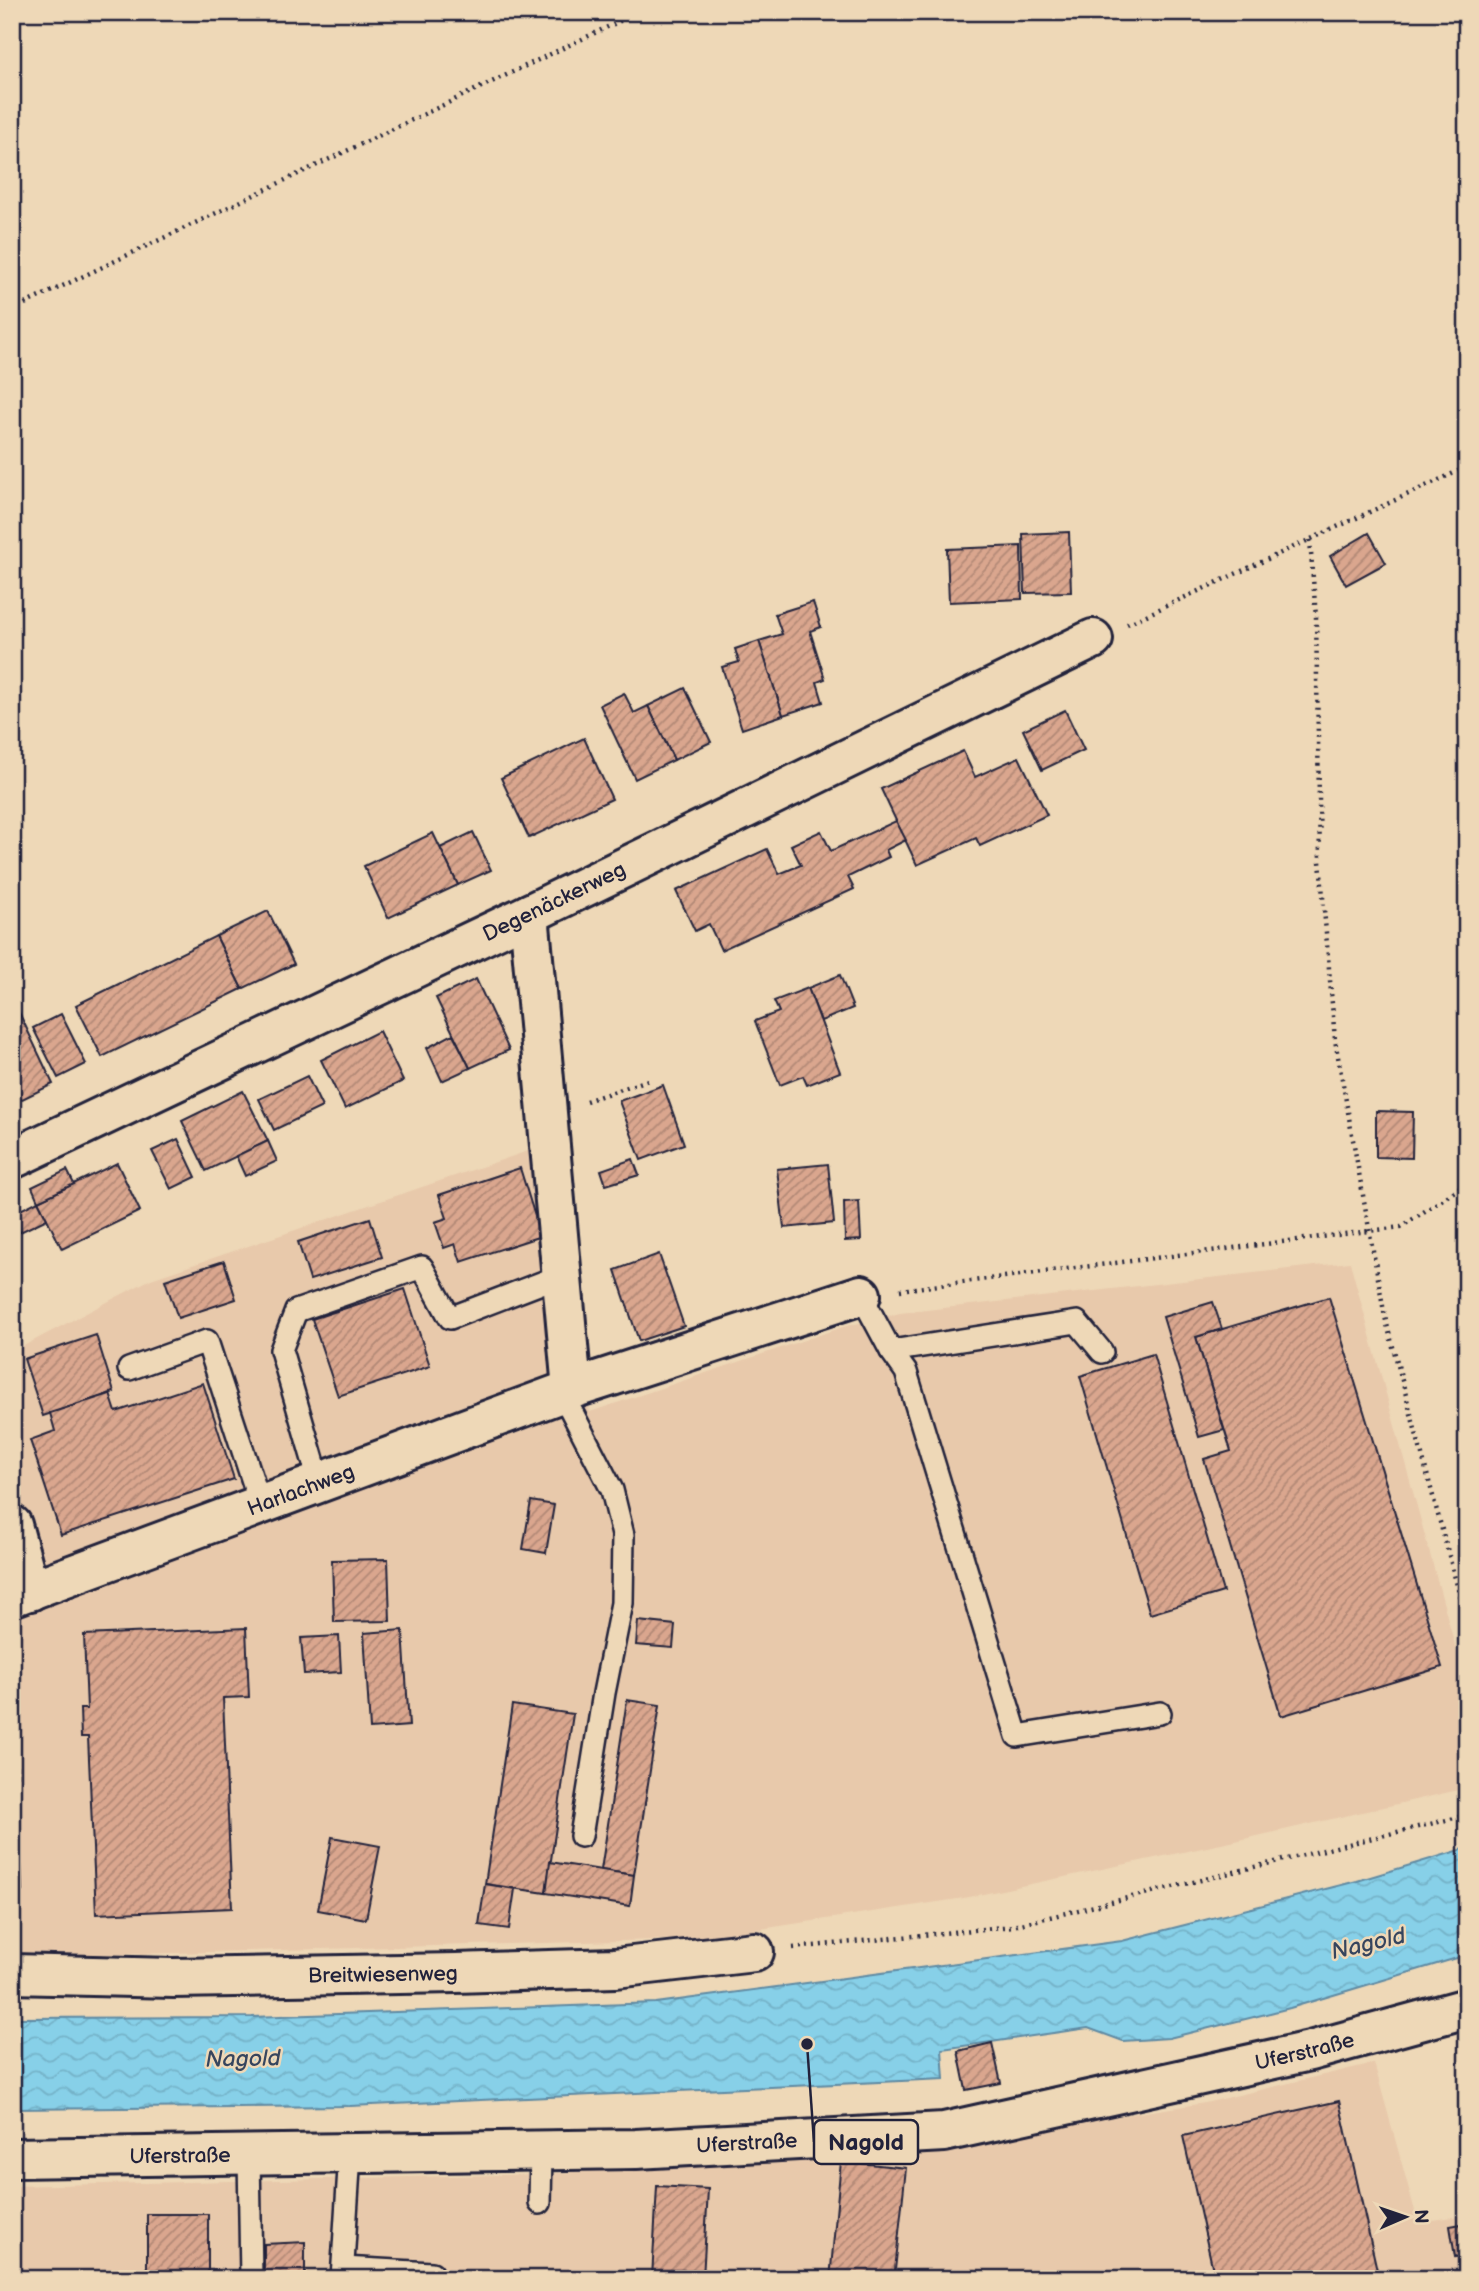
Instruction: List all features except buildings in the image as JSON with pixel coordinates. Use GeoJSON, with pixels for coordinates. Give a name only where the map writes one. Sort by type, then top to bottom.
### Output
{"type":"FeatureCollection","features":[{"type":"Feature","properties":{"kind":"street","name":"Degenäckerweg"},"geometry":{"type":"LineString","coordinates":[[12,1159],[529,914],[1093,639]]}},
{"type":"Feature","properties":{"kind":"street"},"geometry":{"type":"LineString","coordinates":[[529,914],[562,1275],[567,1391]]}},
{"type":"Feature","properties":{"kind":"street","name":"Harlachweg"},"geometry":{"type":"LineString","coordinates":[[12,1525],[21,1594],[567,1391],[861,1295]]}},
{"type":"Feature","properties":{"kind":"street","name":"Breitwiesenweg"},"geometry":{"type":"LineString","coordinates":[[12,1974],[173,1978],[456,1973],[615,1968],[754,1952]]}},
{"type":"Feature","properties":{"kind":"street","name":"Uferstraße"},"geometry":{"type":"LineString","coordinates":[[12,2158],[636,2149],[944,2132],[1310,2051],[1467,2008]]}},
{"type":"Feature","properties":{"kind":"lane"},"geometry":{"type":"LineString","coordinates":[[320,1484],[281,1350],[296,1311],[422,1267],[450,1318],[562,1275]]}},
{"type":"Feature","properties":{"kind":"lane"},"geometry":{"type":"LineString","coordinates":[[861,1295],[891,1351],[906,1372],[1017,1736],[1160,1713]]}},
{"type":"Feature","properties":{"kind":"lane"},"geometry":{"type":"LineString","coordinates":[[891,1351],[1077,1322],[1102,1352]]}},
{"type":"Feature","properties":{"kind":"lane"},"geometry":{"type":"LineString","coordinates":[[129,1369],[207,1341],[261,1506]]}},
{"type":"Feature","properties":{"kind":"lane"},"geometry":{"type":"LineString","coordinates":[[567,1391],[612,1490],[623,1535],[622,1603],[604,1693],[582,1836]]}},
{"type":"Feature","properties":{"kind":"lane"},"geometry":{"type":"LineString","coordinates":[[540,2203],[541,2151]]}},
{"type":"Feature","properties":{"kind":"lane"},"geometry":{"type":"LineString","coordinates":[[350,2153],[342,2273],[432,2273]]}},
{"type":"Feature","properties":{"kind":"lane"},"geometry":{"type":"LineString","coordinates":[[249,2155],[251,2279]]}},
{"type":"Feature","properties":{"kind":"path"},"geometry":{"type":"LineString","coordinates":[[12,310],[639,12]]}},
{"type":"Feature","properties":{"kind":"path"},"geometry":{"type":"LineString","coordinates":[[1093,639],[1467,467]]}},
{"type":"Feature","properties":{"kind":"path"},"geometry":{"type":"LineString","coordinates":[[1310,540],[1316,618],[1320,861],[1335,1040],[1385,1317],[1467,1623]]}},
{"type":"Feature","properties":{"kind":"path"},"geometry":{"type":"LineString","coordinates":[[547,1115],[648,1080]]}},
{"type":"Feature","properties":{"kind":"path"},"geometry":{"type":"LineString","coordinates":[[861,1295],[1401,1227],[1467,1183]]}},
{"type":"Feature","properties":{"kind":"path"},"geometry":{"type":"LineString","coordinates":[[754,1952],[1013,1926],[1467,1815]]}},
{"type":"Feature","properties":{"kind":"shaded area"},"geometry":{"type":"Polygon","coordinates":[[[534,1149],[590,1412],[843,1327],[900,1313],[1350,1262],[1467,1689],[1467,1788],[1231,1842],[964,1898],[695,1939],[100,1955],[12,1953],[12,1352],[151,1279],[534,1149]]]}},
{"type":"Feature","properties":{"kind":"shaded area"},"geometry":{"type":"Polygon","coordinates":[[[1374,2063],[1418,2222],[1467,2215],[1467,2279],[12,2279],[12,2186],[544,2174],[900,2149],[1205,2103],[1374,2063]]]}},
{"type":"Feature","properties":{"kind":"water"},"geometry":{"type":"Polygon","coordinates":[[[1467,1848],[1467,1955],[1290,2008],[1169,2038],[1123,2041],[1088,2028],[942,2049],[944,2079],[350,2106],[12,2109],[12,2018],[252,2017],[656,2003],[1122,1941],[1357,1881],[1467,1848]]]}},
{"type":"Feature","properties":{"kind":"place","name":"Nagold"},"geometry":{"type":"Point","coordinates":[807,2044]}}]}
